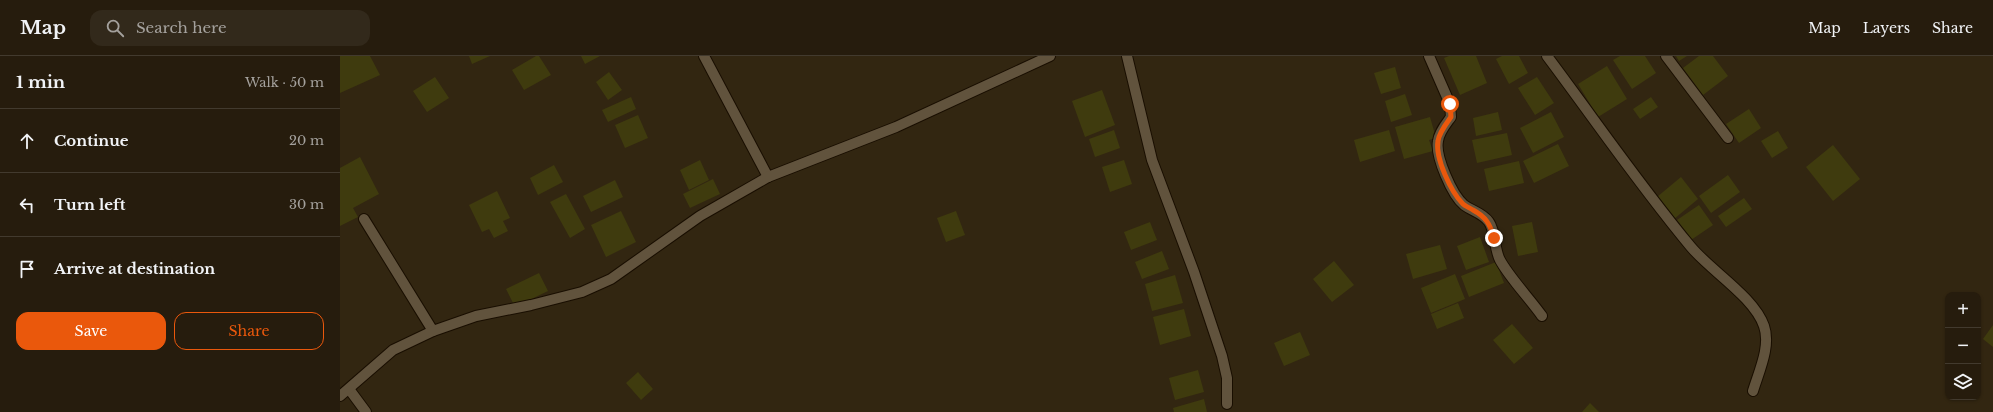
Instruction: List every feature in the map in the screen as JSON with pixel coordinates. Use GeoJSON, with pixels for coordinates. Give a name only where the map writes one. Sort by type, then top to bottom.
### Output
{"type":"FeatureCollection","features":[{"type":"Feature","properties":{"kind":"street"},"geometry":{"type":"LineString","coordinates":[[704,56],[768,177]]}},
{"type":"Feature","properties":{"kind":"street"},"geometry":{"type":"LineString","coordinates":[[340,396],[393,350],[433,331],[476,316],[531,306],[582,292],[611,279],[700,216],[768,177],[896,127],[1050,56]]}},
{"type":"Feature","properties":{"kind":"street"},"geometry":{"type":"LineString","coordinates":[[1127,56],[1152,160],[1194,272],[1222,356],[1227,378],[1227,404]]}},
{"type":"Feature","properties":{"kind":"street"},"geometry":{"type":"LineString","coordinates":[[1429,56],[1450,104],[1451,117],[1443,127],[1438,141],[1439,157],[1452,189],[1463,204],[1481,214],[1489,222],[1500,259],[1542,316]]}},
{"type":"Feature","properties":{"kind":"street"},"geometry":{"type":"LineString","coordinates":[[1547,56],[1670,222],[1695,252],[1748,301],[1764,325],[1767,340],[1753,391]]}},
{"type":"Feature","properties":{"kind":"street"},"geometry":{"type":"LineString","coordinates":[[1666,56],[1728,138]]}},
{"type":"Feature","properties":{"kind":"street"},"geometry":{"type":"LineString","coordinates":[[364,219],[433,331]]}},
{"type":"Feature","properties":{"kind":"street"},"geometry":{"type":"LineString","coordinates":[[349,389],[366,412]]}},
{"type":"Feature","properties":{"kind":"building"},"geometry":{"type":"Polygon","coordinates":[[[340,56],[370,56],[380,75],[340,93],[340,56]]]}},
{"type":"Feature","properties":{"kind":"building"},"geometry":{"type":"Polygon","coordinates":[[[469,56],[490,56],[472,64],[469,56]]]}},
{"type":"Feature","properties":{"kind":"building"},"geometry":{"type":"Polygon","coordinates":[[[536,56],[539,56],[551,75],[524,90],[512,70],[536,56]]]}},
{"type":"Feature","properties":{"kind":"building"},"geometry":{"type":"Polygon","coordinates":[[[581,56],[600,56],[585,64],[581,56]]]}},
{"type":"Feature","properties":{"kind":"building"},"geometry":{"type":"Polygon","coordinates":[[[1449,56],[1476,56],[1487,83],[1460,95],[1444,58],[1449,56]]]}},
{"type":"Feature","properties":{"kind":"building"},"geometry":{"type":"Polygon","coordinates":[[[1502,56],[1519,56],[1528,73],[1509,84],[1496,59],[1502,56]]]}},
{"type":"Feature","properties":{"kind":"building"},"geometry":{"type":"Polygon","coordinates":[[[1620,56],[1645,56],[1656,73],[1632,89],[1613,60],[1620,56]]]}},
{"type":"Feature","properties":{"kind":"building"},"geometry":{"type":"Polygon","coordinates":[[[1676,56],[1687,56],[1679,61],[1676,56]]]}},
{"type":"Feature","properties":{"kind":"building"},"geometry":{"type":"Polygon","coordinates":[[[1699,56],[1713,56],[1728,76],[1703,95],[1683,68],[1699,56]]]}},
{"type":"Feature","properties":{"kind":"building"},"geometry":{"type":"Polygon","coordinates":[[[1607,66],[1627,99],[1598,117],[1578,84],[1607,66]]]}},
{"type":"Feature","properties":{"kind":"building"},"geometry":{"type":"Polygon","coordinates":[[[1395,67],[1401,88],[1381,94],[1374,73],[1395,67]]]}},
{"type":"Feature","properties":{"kind":"building"},"geometry":{"type":"Polygon","coordinates":[[[609,72],[622,90],[608,100],[596,82],[609,72]]]}},
{"type":"Feature","properties":{"kind":"building"},"geometry":{"type":"Polygon","coordinates":[[[435,77],[449,98],[427,112],[413,91],[435,77]]]}},
{"type":"Feature","properties":{"kind":"building"},"geometry":{"type":"Polygon","coordinates":[[[1537,77],[1554,103],[1535,115],[1518,88],[1537,77]]]}},
{"type":"Feature","properties":{"kind":"building"},"geometry":{"type":"Polygon","coordinates":[[[1102,90],[1115,125],[1085,137],[1072,101],[1102,90]]]}},
{"type":"Feature","properties":{"kind":"building"},"geometry":{"type":"Polygon","coordinates":[[[1405,94],[1412,115],[1391,122],[1385,101],[1405,94]]]}},
{"type":"Feature","properties":{"kind":"building"},"geometry":{"type":"Polygon","coordinates":[[[631,97],[636,109],[608,122],[602,110],[631,97]]]}},
{"type":"Feature","properties":{"kind":"building"},"geometry":{"type":"Polygon","coordinates":[[[1651,97],[1658,107],[1640,119],[1633,109],[1651,97]]]}},
{"type":"Feature","properties":{"kind":"building"},"geometry":{"type":"Polygon","coordinates":[[[1749,109],[1761,128],[1739,143],[1726,124],[1749,109]]]}},
{"type":"Feature","properties":{"kind":"building"},"geometry":{"type":"Polygon","coordinates":[[[1498,112],[1502,130],[1476,136],[1473,118],[1498,112]]]}},
{"type":"Feature","properties":{"kind":"building"},"geometry":{"type":"Polygon","coordinates":[[[1551,112],[1564,137],[1533,153],[1520,128],[1551,112]]]}},
{"type":"Feature","properties":{"kind":"building"},"geometry":{"type":"Polygon","coordinates":[[[638,115],[648,138],[625,148],[615,125],[638,115]]]}},
{"type":"Feature","properties":{"kind":"building"},"geometry":{"type":"Polygon","coordinates":[[[1430,117],[1436,138],[1429,140],[1433,151],[1404,159],[1395,127],[1430,117]]]}},
{"type":"Feature","properties":{"kind":"building"},"geometry":{"type":"Polygon","coordinates":[[[1114,130],[1120,148],[1095,157],[1089,139],[1114,130]]]}},
{"type":"Feature","properties":{"kind":"building"},"geometry":{"type":"Polygon","coordinates":[[[1389,130],[1395,151],[1360,162],[1354,140],[1389,130]]]}},
{"type":"Feature","properties":{"kind":"building"},"geometry":{"type":"Polygon","coordinates":[[[1778,131],[1788,148],[1772,158],[1761,141],[1778,131]]]}},
{"type":"Feature","properties":{"kind":"building"},"geometry":{"type":"Polygon","coordinates":[[[1507,133],[1512,155],[1477,163],[1472,140],[1507,133]]]}},
{"type":"Feature","properties":{"kind":"building"},"geometry":{"type":"Polygon","coordinates":[[[1558,144],[1569,166],[1534,183],[1523,161],[1558,144]]]}},
{"type":"Feature","properties":{"kind":"building"},"geometry":{"type":"Polygon","coordinates":[[[1833,145],[1860,179],[1833,201],[1806,167],[1833,145]]]}},
{"type":"Feature","properties":{"kind":"building"},"geometry":{"type":"Polygon","coordinates":[[[360,157],[379,194],[353,208],[358,217],[340,226],[340,168],[360,157]]]}},
{"type":"Feature","properties":{"kind":"building"},"geometry":{"type":"Polygon","coordinates":[[[700,160],[709,180],[689,190],[680,170],[700,160]]]}},
{"type":"Feature","properties":{"kind":"building"},"geometry":{"type":"Polygon","coordinates":[[[1124,160],[1132,184],[1110,192],[1102,167],[1124,160]]]}},
{"type":"Feature","properties":{"kind":"building"},"geometry":{"type":"Polygon","coordinates":[[[1519,161],[1524,183],[1489,191],[1484,169],[1519,161]]]}},
{"type":"Feature","properties":{"kind":"building"},"geometry":{"type":"Polygon","coordinates":[[[554,165],[563,182],[538,195],[530,178],[554,165]]]}},
{"type":"Feature","properties":{"kind":"building"},"geometry":{"type":"Polygon","coordinates":[[[1728,175],[1740,192],[1711,213],[1699,196],[1728,175]]]}},
{"type":"Feature","properties":{"kind":"building"},"geometry":{"type":"Polygon","coordinates":[[[1681,177],[1698,199],[1674,219],[1657,197],[1681,177]]]}},
{"type":"Feature","properties":{"kind":"building"},"geometry":{"type":"Polygon","coordinates":[[[713,179],[720,194],[690,208],[683,194],[713,179]]]}},
{"type":"Feature","properties":{"kind":"building"},"geometry":{"type":"Polygon","coordinates":[[[615,180],[623,197],[591,212],[583,196],[615,180]]]}},
{"type":"Feature","properties":{"kind":"building"},"geometry":{"type":"Polygon","coordinates":[[[497,191],[510,218],[503,221],[508,231],[494,238],[489,229],[482,232],[469,205],[497,191]]]}},
{"type":"Feature","properties":{"kind":"building"},"geometry":{"type":"Polygon","coordinates":[[[566,194],[585,229],[570,238],[550,202],[566,194]]]}},
{"type":"Feature","properties":{"kind":"building"},"geometry":{"type":"Polygon","coordinates":[[[1744,198],[1752,209],[1726,227],[1718,216],[1744,198]]]}},
{"type":"Feature","properties":{"kind":"building"},"geometry":{"type":"Polygon","coordinates":[[[1699,205],[1713,225],[1691,240],[1677,220],[1699,205]]]}},
{"type":"Feature","properties":{"kind":"building"},"geometry":{"type":"Polygon","coordinates":[[[621,211],[636,242],[606,257],[591,225],[621,211]]]}},
{"type":"Feature","properties":{"kind":"building"},"geometry":{"type":"Polygon","coordinates":[[[956,211],[965,235],[946,242],[937,218],[956,211]]]}},
{"type":"Feature","properties":{"kind":"building"},"geometry":{"type":"Polygon","coordinates":[[[1150,222],[1157,240],[1131,250],[1124,232],[1150,222]]]}},
{"type":"Feature","properties":{"kind":"building"},"geometry":{"type":"Polygon","coordinates":[[[1532,222],[1538,252],[1518,256],[1512,226],[1532,222]]]}},
{"type":"Feature","properties":{"kind":"building"},"geometry":{"type":"Polygon","coordinates":[[[1480,237],[1489,262],[1466,270],[1457,246],[1480,237]]]}},
{"type":"Feature","properties":{"kind":"building"},"geometry":{"type":"Polygon","coordinates":[[[1440,245],[1447,269],[1413,279],[1406,254],[1440,245]]]}},
{"type":"Feature","properties":{"kind":"building"},"geometry":{"type":"Polygon","coordinates":[[[1162,251],[1169,269],[1142,279],[1135,262],[1162,251]]]}},
{"type":"Feature","properties":{"kind":"building"},"geometry":{"type":"Polygon","coordinates":[[[1334,261],[1354,285],[1332,302],[1313,279],[1334,261]]]}},
{"type":"Feature","properties":{"kind":"building"},"geometry":{"type":"Polygon","coordinates":[[[1496,262],[1504,283],[1469,297],[1461,276],[1496,262]]]}},
{"type":"Feature","properties":{"kind":"building"},"geometry":{"type":"Polygon","coordinates":[[[539,273],[548,291],[515,307],[506,289],[539,273]]]}},
{"type":"Feature","properties":{"kind":"building"},"geometry":{"type":"Polygon","coordinates":[[[1455,274],[1465,299],[1431,313],[1421,288],[1455,274]]]}},
{"type":"Feature","properties":{"kind":"building"},"geometry":{"type":"Polygon","coordinates":[[[1175,275],[1183,303],[1152,311],[1145,284],[1175,275]]]}},
{"type":"Feature","properties":{"kind":"building"},"geometry":{"type":"Polygon","coordinates":[[[1458,303],[1464,318],[1437,329],[1431,314],[1458,303]]]}},
{"type":"Feature","properties":{"kind":"building"},"geometry":{"type":"Polygon","coordinates":[[[1184,309],[1191,336],[1160,345],[1153,317],[1184,309]]]}},
{"type":"Feature","properties":{"kind":"building"},"geometry":{"type":"Polygon","coordinates":[[[1512,324],[1533,348],[1514,364],[1493,340],[1512,324]]]}},
{"type":"Feature","properties":{"kind":"building"},"geometry":{"type":"Polygon","coordinates":[[[1993,325],[1993,347],[1983,339],[1993,325]]]}},
{"type":"Feature","properties":{"kind":"building"},"geometry":{"type":"Polygon","coordinates":[[[1300,332],[1310,355],[1284,366],[1274,343],[1300,332]]]}},
{"type":"Feature","properties":{"kind":"building"},"geometry":{"type":"Polygon","coordinates":[[[1198,370],[1204,392],[1175,400],[1169,378],[1198,370]]]}},
{"type":"Feature","properties":{"kind":"building"},"geometry":{"type":"Polygon","coordinates":[[[638,372],[653,389],[641,400],[626,383],[638,372]]]}},
{"type":"Feature","properties":{"kind":"building"},"geometry":{"type":"Polygon","coordinates":[[[1204,399],[1207,412],[1174,412],[1173,408],[1204,399]]]}},
{"type":"Feature","properties":{"kind":"building"},"geometry":{"type":"Polygon","coordinates":[[[1590,403],[1599,412],[1582,412],[1590,403]]]}},
{"type":"Feature","properties":{"kind":"route"},"geometry":{"type":"LineString","coordinates":[[1450,104],[1451,117],[1443,127],[1438,141],[1439,157],[1452,189],[1463,204],[1481,214],[1489,222],[1494,238]]}}]}
